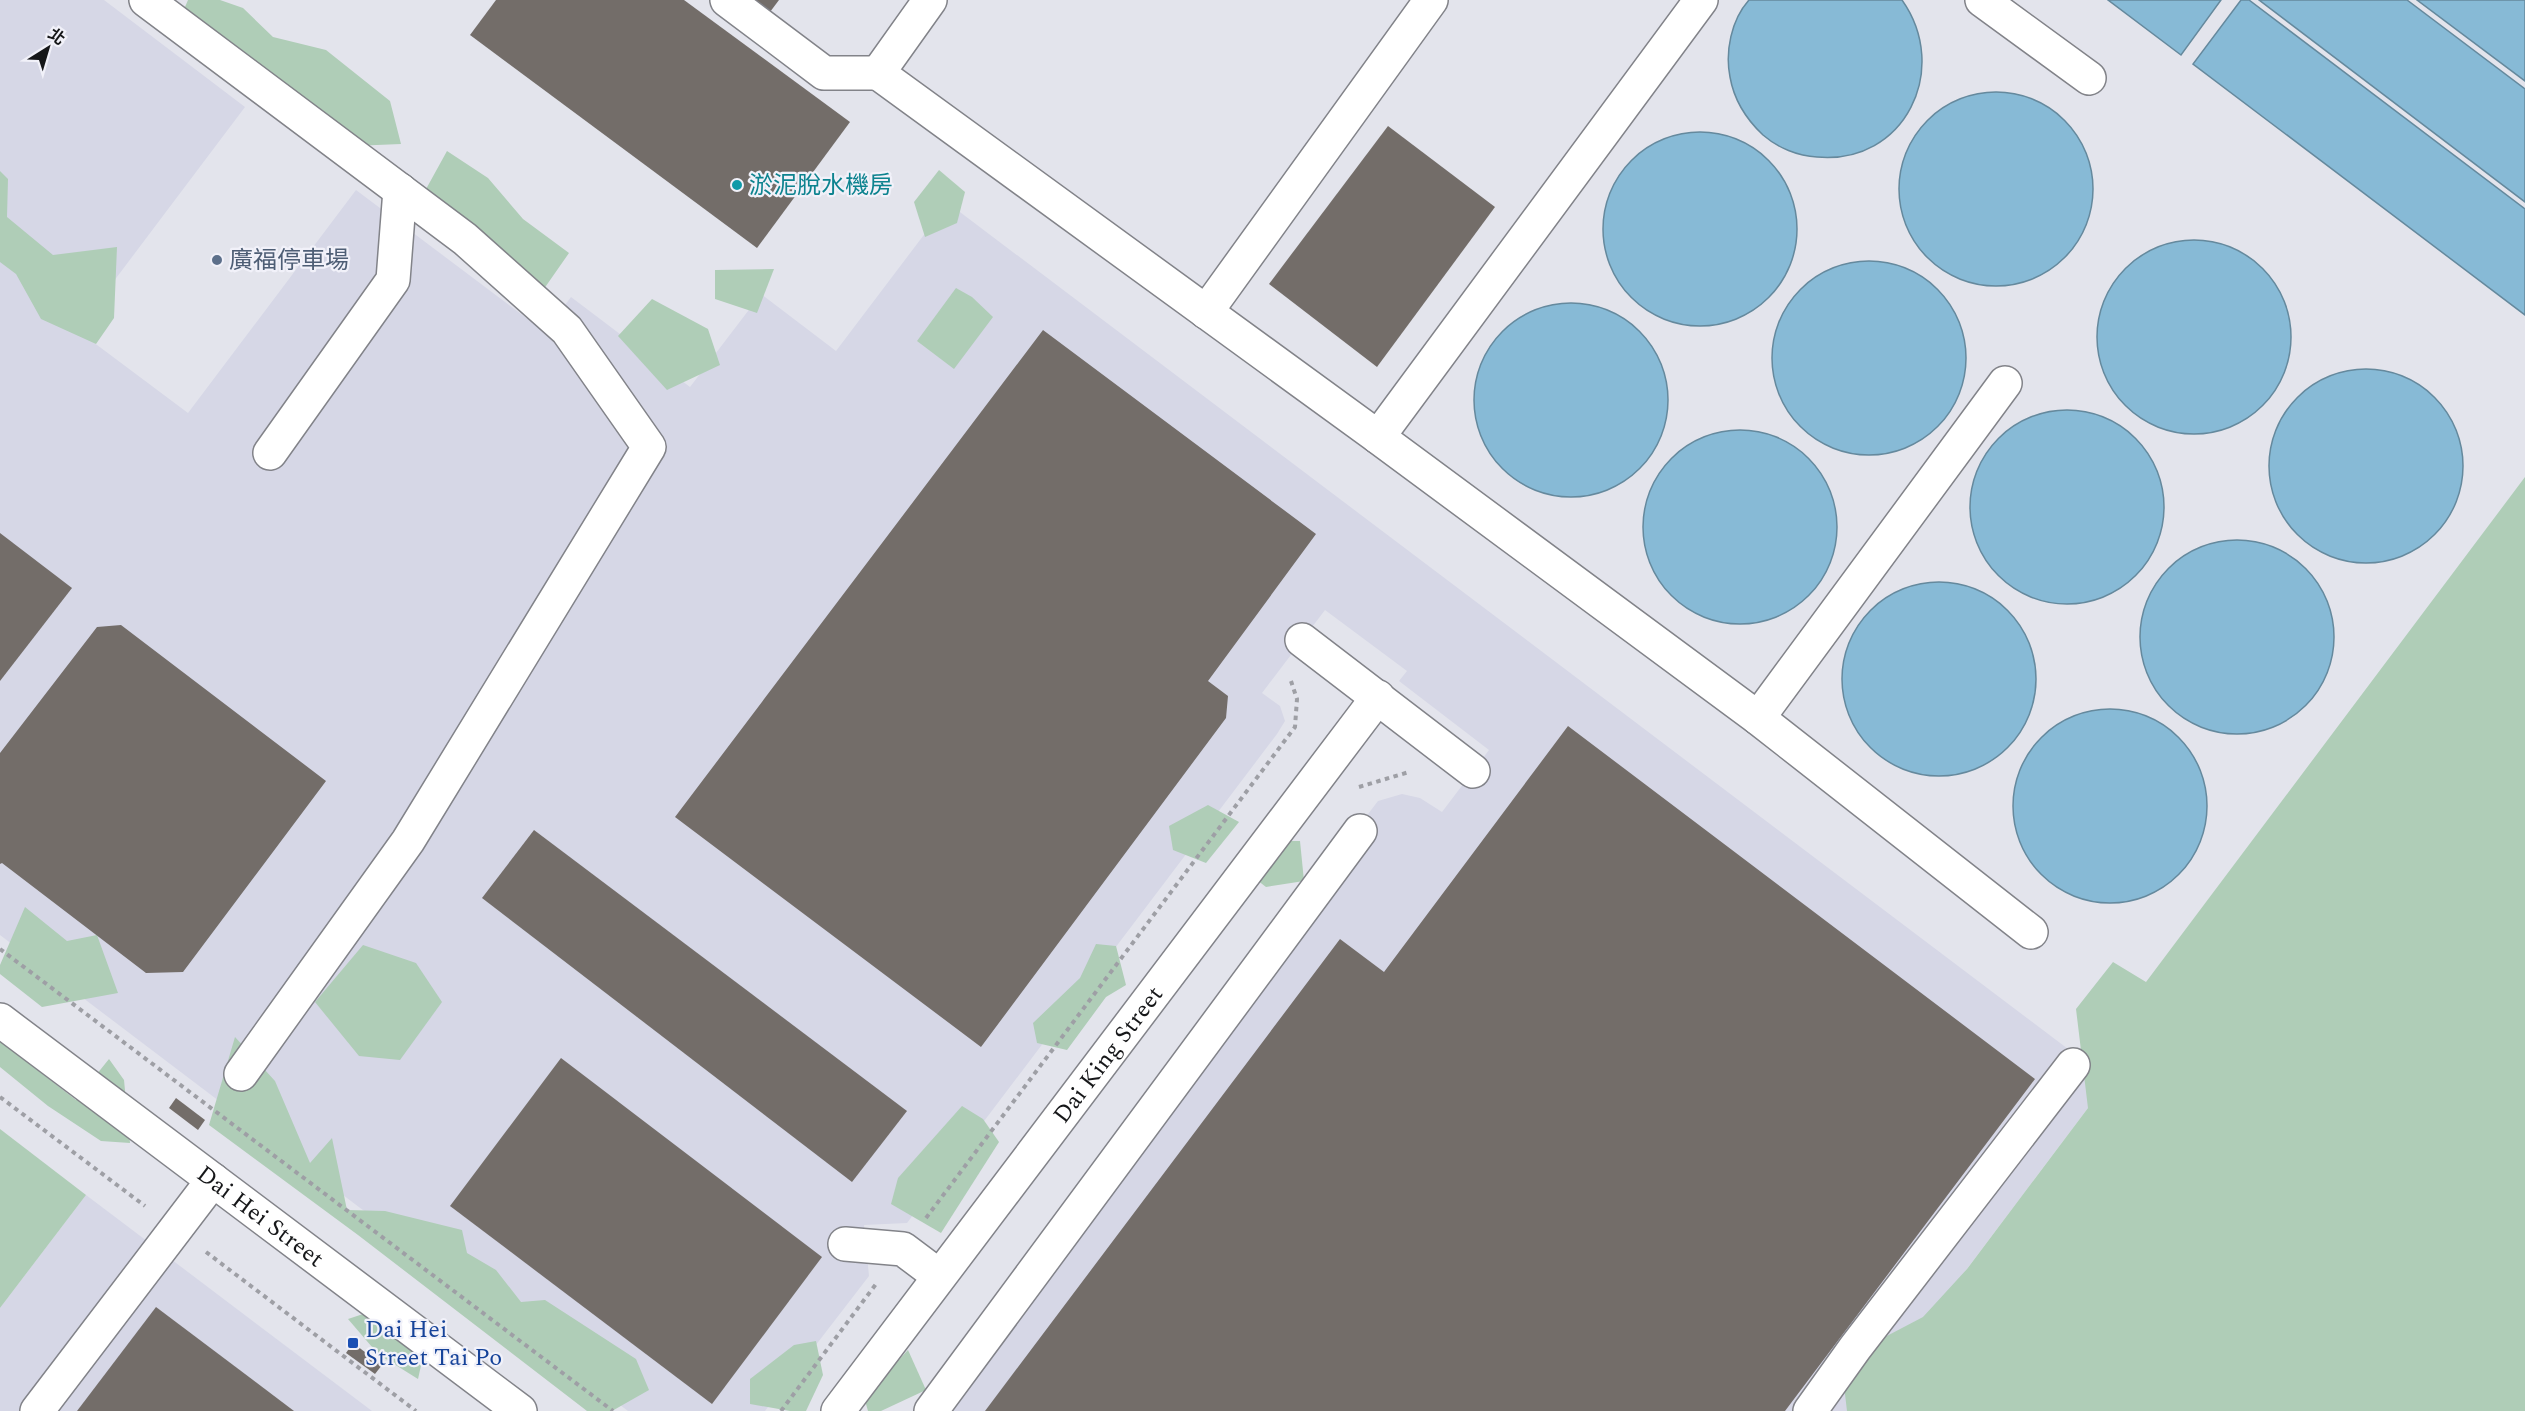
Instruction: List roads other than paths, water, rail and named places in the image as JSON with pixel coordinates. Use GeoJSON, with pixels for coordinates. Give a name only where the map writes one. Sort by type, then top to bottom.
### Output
{"type":"FeatureCollection","features":[{"type":"Feature","properties":{"kind":"street"},"geometry":{"type":"LineString","coordinates":[[146,0],[465,239],[567,330],[649,447],[408,841],[241,1074]]}},
{"type":"Feature","properties":{"kind":"street"},"geometry":{"type":"LineString","coordinates":[[727,0],[824,73],[878,73],[1378,437],[1758,718],[2031,932]]}},
{"type":"Feature","properties":{"kind":"street"},"geometry":{"type":"LineString","coordinates":[[878,73],[930,0]]}},
{"type":"Feature","properties":{"kind":"street"},"geometry":{"type":"LineString","coordinates":[[1206,312],[1431,0]]}},
{"type":"Feature","properties":{"kind":"street"},"geometry":{"type":"LineString","coordinates":[[1378,437],[1701,0]]}},
{"type":"Feature","properties":{"kind":"street"},"geometry":{"type":"LineString","coordinates":[[1982,0],[2090,78]]}},
{"type":"Feature","properties":{"kind":"street"},"geometry":{"type":"LineString","coordinates":[[270,453],[393,280],[400,190]]}},
{"type":"Feature","properties":{"kind":"street"},"geometry":{"type":"LineString","coordinates":[[1758,718],[2006,383]]}},
{"type":"Feature","properties":{"kind":"street"},"geometry":{"type":"LineString","coordinates":[[1302,640],[1473,771]]}},
{"type":"Feature","properties":{"kind":"street","name":"Dai King Street"},"geometry":{"type":"LineString","coordinates":[[838,1411],[1377,697]]}},
{"type":"Feature","properties":{"kind":"street"},"geometry":{"type":"LineString","coordinates":[[931,1411],[1360,831]]}},
{"type":"Feature","properties":{"kind":"street","name":"Dai Hei Street"},"geometry":{"type":"LineString","coordinates":[[0,1020],[520,1411]]}},
{"type":"Feature","properties":{"kind":"street"},"geometry":{"type":"LineString","coordinates":[[1810,1411],[1855,1348],[2073,1065]]}},
{"type":"Feature","properties":{"kind":"street"},"geometry":{"type":"LineString","coordinates":[[37,1411],[213,1180]]}},
{"type":"Feature","properties":{"kind":"street"},"geometry":{"type":"LineString","coordinates":[[845,1244],[903,1249],[939,1276]]}},
{"type":"Feature","properties":{"kind":"water"},"geometry":{"type":"Polygon","coordinates":[[[1749,0],[1902,0],[1916,27],[1922,55],[1920,82],[1911,107],[1895,129],[1874,146],[1848,155],[1817,157],[1788,150],[1763,135],[1746,116],[1738,101],[1729,67],[1731,37],[1738,17],[1749,0]]]}},
{"type":"Feature","properties":{"kind":"water"},"geometry":{"type":"Polygon","coordinates":[[[2108,0],[2221,0],[2181,55],[2108,0]]]}},
{"type":"Feature","properties":{"kind":"water"},"geometry":{"type":"Polygon","coordinates":[[[2241,0],[2249,0],[2525,209],[2525,315],[2193,64],[2241,0]]]}},
{"type":"Feature","properties":{"kind":"water"},"geometry":{"type":"Polygon","coordinates":[[[2259,0],[2407,0],[2525,89],[2525,202],[2259,0]]]}},
{"type":"Feature","properties":{"kind":"water"},"geometry":{"type":"Polygon","coordinates":[[[2417,0],[2525,0],[2525,81],[2417,0]]]}},
{"type":"Feature","properties":{"kind":"water"},"geometry":{"type":"Polygon","coordinates":[[[1986,92],[2006,92],[2042,103],[2065,120],[2077,135],[2086,152],[2093,179],[2093,199],[2086,226],[2077,243],[2065,258],[2050,270],[2033,279],[2006,286],[1986,286],[1950,275],[1921,251],[1910,235],[1903,217],[1899,199],[1899,179],[1910,143],[1934,114],[1950,103],[1968,96],[1986,92]]]}},
{"type":"Feature","properties":{"kind":"water"},"geometry":{"type":"Polygon","coordinates":[[[1690,132],[1710,132],[1746,143],[1769,160],[1781,175],[1790,192],[1797,219],[1797,239],[1790,266],[1781,283],[1769,298],[1754,310],[1737,319],[1710,326],[1690,326],[1654,315],[1625,291],[1614,275],[1607,257],[1603,239],[1603,219],[1614,183],[1638,154],[1654,143],[1672,136],[1690,132]]]}},
{"type":"Feature","properties":{"kind":"water"},"geometry":{"type":"Polygon","coordinates":[[[2184,240],[2204,240],[2240,251],[2263,268],[2275,283],[2284,300],[2291,327],[2291,347],[2284,374],[2275,391],[2263,406],[2248,418],[2231,427],[2204,434],[2184,434],[2148,423],[2119,399],[2108,383],[2101,365],[2097,347],[2097,327],[2108,291],[2132,262],[2148,251],[2166,244],[2184,240]]]}},
{"type":"Feature","properties":{"kind":"water"},"geometry":{"type":"Polygon","coordinates":[[[1859,261],[1879,261],[1915,272],[1938,289],[1950,304],[1959,321],[1966,348],[1966,368],[1959,395],[1950,412],[1938,427],[1923,439],[1906,448],[1879,455],[1859,455],[1823,444],[1794,420],[1783,404],[1776,386],[1772,368],[1772,348],[1783,312],[1807,283],[1823,272],[1841,265],[1859,261]]]}},
{"type":"Feature","properties":{"kind":"water"},"geometry":{"type":"Polygon","coordinates":[[[1561,303],[1581,303],[1617,314],[1640,331],[1652,346],[1661,363],[1668,390],[1668,410],[1661,437],[1652,454],[1640,469],[1625,481],[1608,490],[1581,497],[1561,497],[1525,486],[1496,462],[1485,446],[1478,428],[1474,410],[1474,390],[1485,354],[1509,325],[1525,314],[1543,307],[1561,303]]]}},
{"type":"Feature","properties":{"kind":"water"},"geometry":{"type":"Polygon","coordinates":[[[2356,369],[2376,369],[2412,380],[2435,397],[2447,412],[2456,429],[2463,456],[2463,476],[2456,503],[2447,520],[2435,535],[2420,547],[2403,556],[2376,563],[2356,563],[2320,552],[2291,528],[2280,512],[2273,494],[2269,476],[2269,456],[2280,420],[2304,391],[2320,380],[2338,373],[2356,369]]]}},
{"type":"Feature","properties":{"kind":"water"},"geometry":{"type":"Polygon","coordinates":[[[2057,410],[2077,410],[2113,421],[2136,438],[2148,453],[2157,470],[2164,497],[2164,517],[2157,544],[2148,561],[2136,576],[2121,588],[2104,597],[2077,604],[2057,604],[2021,593],[1992,569],[1981,553],[1974,535],[1970,517],[1970,497],[1981,461],[2005,432],[2021,421],[2039,414],[2057,410]]]}},
{"type":"Feature","properties":{"kind":"water"},"geometry":{"type":"Polygon","coordinates":[[[1730,430],[1750,430],[1786,441],[1809,458],[1821,473],[1830,490],[1837,517],[1837,537],[1830,564],[1821,581],[1809,596],[1794,608],[1777,617],[1750,624],[1730,624],[1694,613],[1665,589],[1654,573],[1647,555],[1643,537],[1643,517],[1654,481],[1678,452],[1694,441],[1712,434],[1730,430]]]}},
{"type":"Feature","properties":{"kind":"water"},"geometry":{"type":"Polygon","coordinates":[[[2227,540],[2247,540],[2283,551],[2306,568],[2318,583],[2327,600],[2334,627],[2334,647],[2327,674],[2318,691],[2306,706],[2291,718],[2274,727],[2247,734],[2227,734],[2191,723],[2162,699],[2151,683],[2144,665],[2140,647],[2140,627],[2151,591],[2175,562],[2191,551],[2209,544],[2227,540]]]}},
{"type":"Feature","properties":{"kind":"water"},"geometry":{"type":"Polygon","coordinates":[[[1929,582],[1949,582],[1985,593],[2008,610],[2020,625],[2029,642],[2036,669],[2036,689],[2029,716],[2020,733],[2008,748],[1993,760],[1976,769],[1949,776],[1929,776],[1893,765],[1864,741],[1853,725],[1846,707],[1842,689],[1842,669],[1853,633],[1877,604],[1893,593],[1911,586],[1929,582]]]}},
{"type":"Feature","properties":{"kind":"water"},"geometry":{"type":"Polygon","coordinates":[[[2100,709],[2120,709],[2156,720],[2179,737],[2191,752],[2200,769],[2207,796],[2207,816],[2200,843],[2191,860],[2179,875],[2164,887],[2147,896],[2120,903],[2100,903],[2064,892],[2035,868],[2024,852],[2017,834],[2013,816],[2013,796],[2024,760],[2048,731],[2064,720],[2082,713],[2100,709]]]}},
{"type":"Feature","properties":{"kind":"place","name":"淤泥脫水機房"},"geometry":{"type":"Point","coordinates":[737,185]}},
{"type":"Feature","properties":{"kind":"place","name":"廣福停車場"},"geometry":{"type":"Point","coordinates":[217,260]}},
{"type":"Feature","properties":{"kind":"place","name":"Dai Hei Street Tai Po"},"geometry":{"type":"Point","coordinates":[353,1343]}}]}
